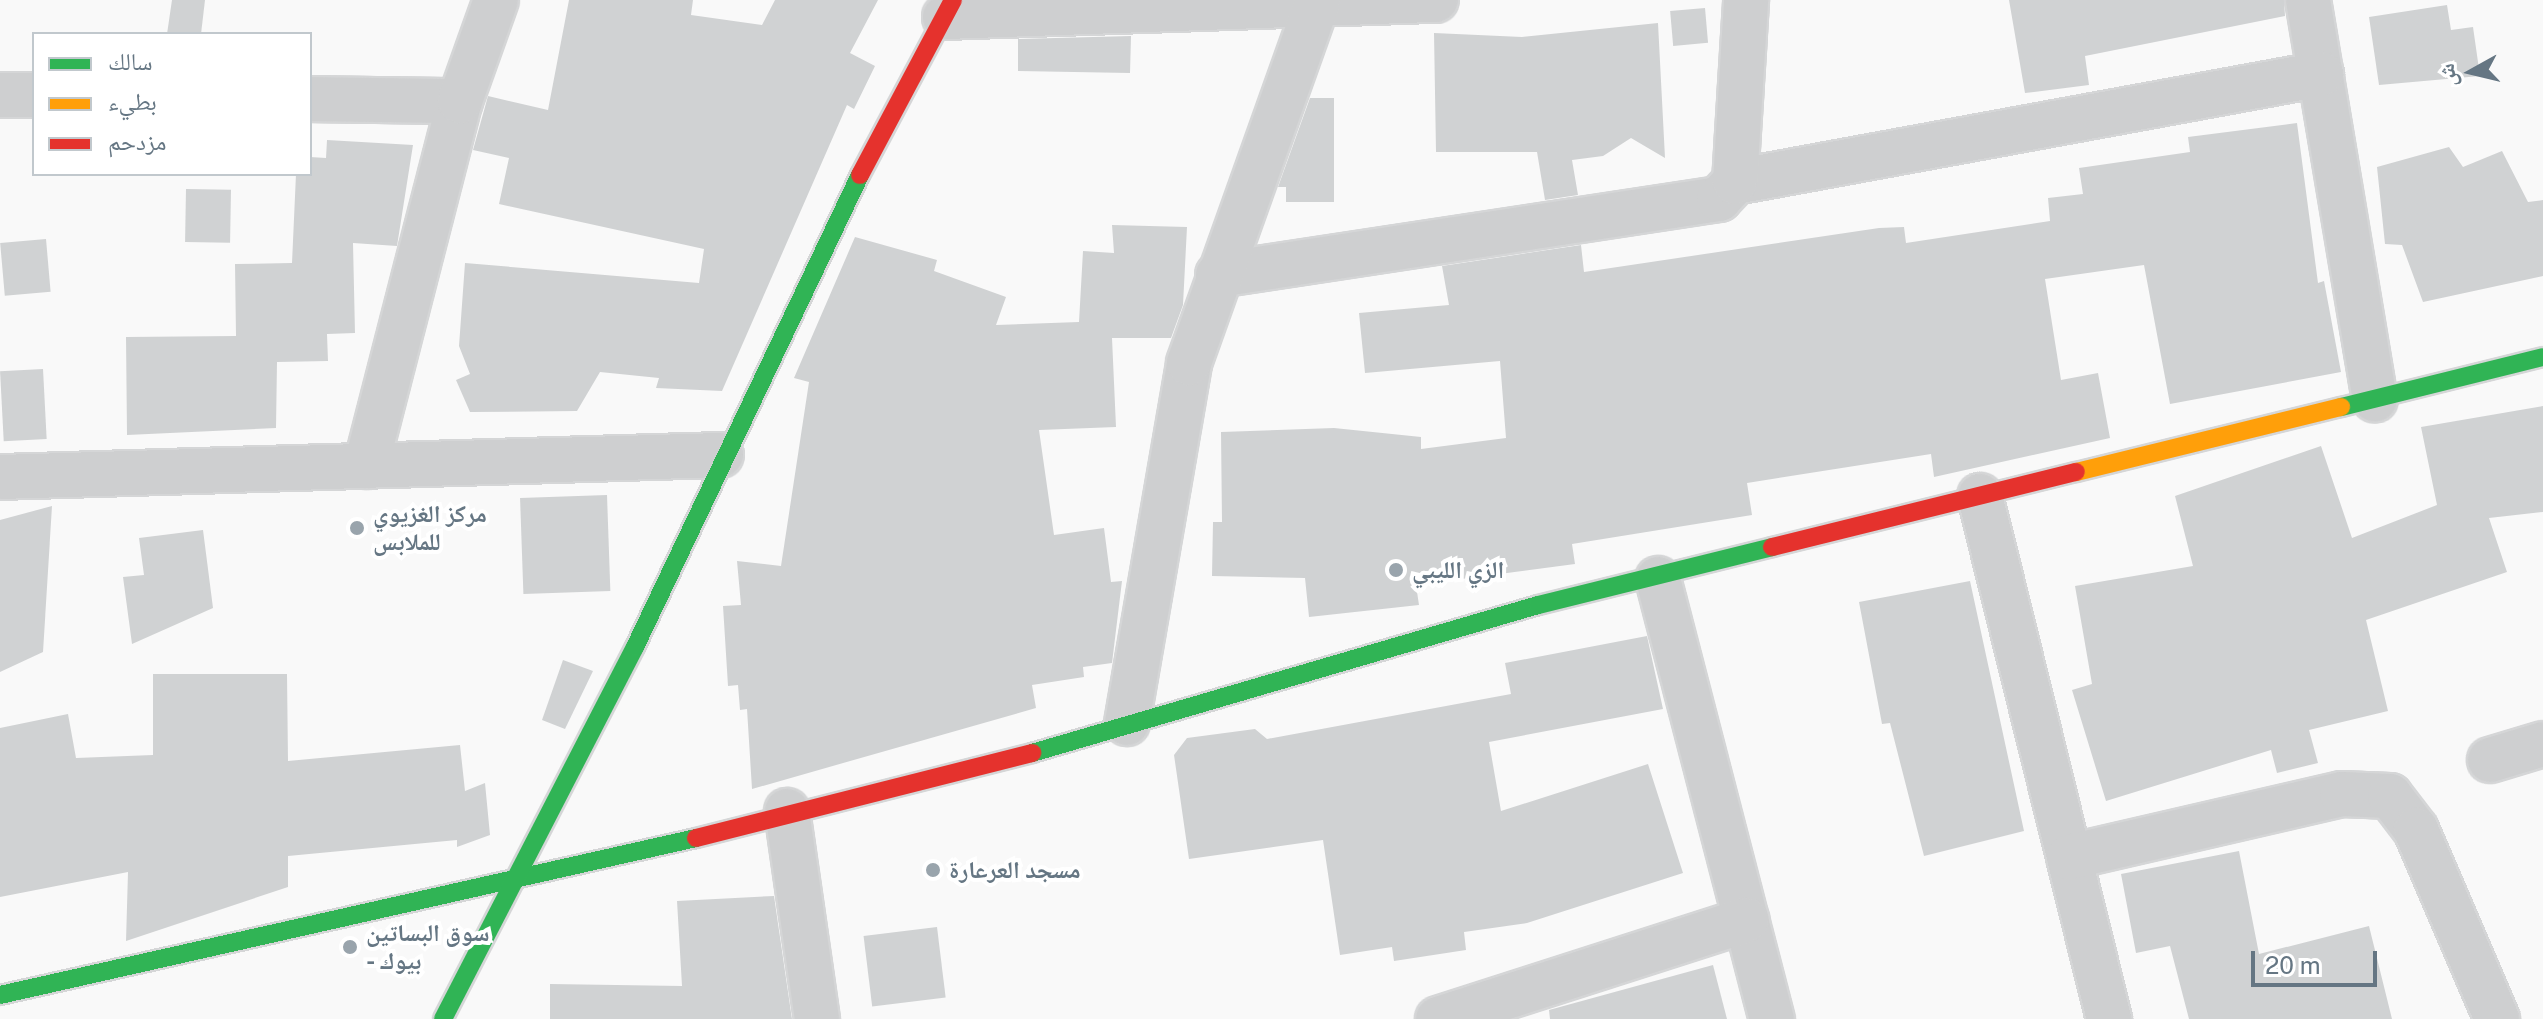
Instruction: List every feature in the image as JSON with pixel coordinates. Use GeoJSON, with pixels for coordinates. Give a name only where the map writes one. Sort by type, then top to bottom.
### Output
{"type":"FeatureCollection","features":[{"type":"Feature","properties":{"kind":"main road"},"geometry":{"type":"LineString","coordinates":[[443,1019],[505,886],[586,745],[721,455],[949,8]]}},
{"type":"Feature","properties":{"kind":"main road"},"geometry":{"type":"LineString","coordinates":[[0,995],[505,886],[1127,723],[1538,605],[1658,579],[2543,357]]}},
{"type":"Feature","properties":{"kind":"street"},"geometry":{"type":"LineString","coordinates":[[366,466],[460,101],[496,0]]}},
{"type":"Feature","properties":{"kind":"street"},"geometry":{"type":"LineString","coordinates":[[949,8],[1436,0]]}},
{"type":"Feature","properties":{"kind":"street"},"geometry":{"type":"LineString","coordinates":[[1735,182],[1746,0]]}},
{"type":"Feature","properties":{"kind":"street"},"geometry":{"type":"LineString","coordinates":[[2308,0],[2375,399]]}},
{"type":"Feature","properties":{"kind":"street"},"geometry":{"type":"LineString","coordinates":[[1127,723],[1189,363],[1316,4]]}},
{"type":"Feature","properties":{"kind":"street"},"geometry":{"type":"LineString","coordinates":[[1218,275],[1719,199],[1735,182],[2321,74]]}},
{"type":"Feature","properties":{"kind":"street"},"geometry":{"type":"LineString","coordinates":[[0,95],[32,95]]}},
{"type":"Feature","properties":{"kind":"street"},"geometry":{"type":"LineString","coordinates":[[312,99],[460,101]]}},
{"type":"Feature","properties":{"kind":"street"},"geometry":{"type":"LineString","coordinates":[[0,477],[721,455]]}},
{"type":"Feature","properties":{"kind":"street"},"geometry":{"type":"LineString","coordinates":[[1980,496],[2109,1019]]}},
{"type":"Feature","properties":{"kind":"street"},"geometry":{"type":"LineString","coordinates":[[1658,579],[1772,1019]]}},
{"type":"Feature","properties":{"kind":"street"},"geometry":{"type":"LineString","coordinates":[[2490,760],[2543,744]]}},
{"type":"Feature","properties":{"kind":"street"},"geometry":{"type":"LineString","coordinates":[[2069,857],[2342,794],[2390,796],[2416,830],[2497,1019]]}},
{"type":"Feature","properties":{"kind":"street"},"geometry":{"type":"LineString","coordinates":[[787,811],[817,1019]]}},
{"type":"Feature","properties":{"kind":"street"},"geometry":{"type":"LineString","coordinates":[[1438,1019],[1747,920]]}},
{"type":"Feature","properties":{"kind":"building"},"geometry":{"type":"Polygon","coordinates":[[[172,0],[205,0],[201,32],[167,32],[172,0]]]}},
{"type":"Feature","properties":{"kind":"building"},"geometry":{"type":"Polygon","coordinates":[[[569,0],[693,0],[691,15],[762,25],[775,0],[878,0],[850,53],[875,66],[854,109],[847,105],[722,391],[656,388],[659,378],[600,372],[577,411],[470,412],[456,380],[470,374],[459,346],[465,263],[699,283],[704,249],[499,204],[509,158],[473,150],[488,96],[548,110],[569,0]]]}},
{"type":"Feature","properties":{"kind":"building"},"geometry":{"type":"Polygon","coordinates":[[[2009,0],[2284,0],[2285,16],[2085,56],[2089,85],[2025,93],[2009,0]]]}},
{"type":"Feature","properties":{"kind":"building"},"geometry":{"type":"Polygon","coordinates":[[[2447,5],[2451,30],[2473,27],[2480,76],[2379,85],[2369,17],[2447,5]]]}},
{"type":"Feature","properties":{"kind":"building"},"geometry":{"type":"Polygon","coordinates":[[[1705,8],[1708,43],[1673,46],[1670,11],[1705,8]]]}},
{"type":"Feature","properties":{"kind":"building"},"geometry":{"type":"Polygon","coordinates":[[[1658,23],[1665,158],[1631,138],[1603,156],[1572,160],[1578,195],[1545,200],[1537,152],[1436,152],[1434,33],[1522,37],[1658,23]]]}},
{"type":"Feature","properties":{"kind":"building"},"geometry":{"type":"Polygon","coordinates":[[[1131,36],[1130,73],[1018,71],[1018,39],[1131,36]]]}},
{"type":"Feature","properties":{"kind":"building"},"geometry":{"type":"Polygon","coordinates":[[[1310,98],[1334,98],[1334,202],[1286,202],[1286,187],[1278,187],[1310,98]]]}},
{"type":"Feature","properties":{"kind":"building"},"geometry":{"type":"Polygon","coordinates":[[[2297,123],[2318,283],[2324,281],[2341,372],[2170,404],[2144,265],[2045,279],[2061,380],[2098,373],[2110,438],[1934,477],[1931,454],[1747,483],[1752,515],[1572,544],[1575,564],[1416,585],[1419,605],[1309,617],[1305,578],[1212,576],[1213,522],[1222,522],[1221,432],[1334,428],[1421,437],[1421,449],[1506,438],[1500,361],[1365,373],[1359,313],[1449,305],[1442,266],[1581,245],[1584,272],[1879,228],[1904,227],[1906,243],[2050,221],[2048,198],[2083,194],[2079,168],[2190,152],[2188,137],[2297,123]]]}},
{"type":"Feature","properties":{"kind":"building"},"geometry":{"type":"Polygon","coordinates":[[[327,140],[413,145],[397,246],[353,243],[355,333],[327,334],[328,361],[277,362],[276,428],[127,435],[126,337],[236,336],[235,264],[292,263],[296,176],[312,176],[312,157],[326,158],[327,140]]]}},
{"type":"Feature","properties":{"kind":"building"},"geometry":{"type":"Polygon","coordinates":[[[2449,147],[2463,167],[2502,151],[2528,202],[2543,200],[2543,276],[2423,302],[2402,245],[2385,244],[2377,167],[2449,147]]]}},
{"type":"Feature","properties":{"kind":"building"},"geometry":{"type":"Polygon","coordinates":[[[186,189],[231,190],[230,243],[185,242],[186,189]]]}},
{"type":"Feature","properties":{"kind":"building"},"geometry":{"type":"Polygon","coordinates":[[[1112,225],[1187,227],[1183,305],[1171,338],[1112,338],[1116,427],[1039,430],[1054,535],[1104,528],[1111,582],[1122,581],[1112,663],[1083,667],[1084,677],[1032,685],[1036,708],[752,789],[747,709],[740,710],[738,685],[728,686],[723,606],[741,605],[737,561],[781,566],[809,382],[794,378],[855,237],[937,260],[934,271],[1006,297],[996,325],[1079,322],[1083,251],[1114,253],[1112,225]]]}},
{"type":"Feature","properties":{"kind":"building"},"geometry":{"type":"Polygon","coordinates":[[[46,239],[51,292],[5,296],[0,243],[46,239]]]}},
{"type":"Feature","properties":{"kind":"building"},"geometry":{"type":"Polygon","coordinates":[[[43,369],[47,439],[4,441],[0,371],[43,369]]]}},
{"type":"Feature","properties":{"kind":"building"},"geometry":{"type":"Polygon","coordinates":[[[2543,406],[2543,512],[2489,518],[2507,572],[2366,620],[2388,711],[2309,730],[2318,763],[2277,773],[2271,750],[2106,801],[2072,690],[2092,684],[2075,586],[2193,566],[2175,496],[2321,446],[2352,538],[2437,505],[2421,427],[2543,406]]]}},
{"type":"Feature","properties":{"kind":"building"},"geometry":{"type":"Polygon","coordinates":[[[607,495],[610,591],[523,594],[520,498],[607,495]]]}},
{"type":"Feature","properties":{"kind":"building"},"geometry":{"type":"Polygon","coordinates":[[[52,506],[43,652],[0,672],[0,520],[52,506]]]}},
{"type":"Feature","properties":{"kind":"building"},"geometry":{"type":"Polygon","coordinates":[[[203,530],[213,608],[132,644],[123,577],[144,575],[139,538],[203,530]]]}},
{"type":"Feature","properties":{"kind":"building"},"geometry":{"type":"Polygon","coordinates":[[[1970,581],[2024,831],[1924,856],[1890,723],[1882,724],[1859,602],[1970,581]]]}},
{"type":"Feature","properties":{"kind":"building"},"geometry":{"type":"Polygon","coordinates":[[[1647,636],[1663,709],[1489,742],[1501,811],[1648,764],[1683,873],[1527,923],[1464,932],[1466,950],[1394,961],[1392,947],[1340,955],[1323,840],[1189,859],[1174,755],[1187,738],[1255,729],[1267,739],[1511,694],[1505,663],[1647,636]]]}},
{"type":"Feature","properties":{"kind":"building"},"geometry":{"type":"Polygon","coordinates":[[[563,660],[593,671],[565,729],[542,720],[563,660]]]}},
{"type":"Feature","properties":{"kind":"building"},"geometry":{"type":"Polygon","coordinates":[[[153,674],[287,674],[288,761],[460,745],[465,791],[485,783],[490,835],[457,847],[457,840],[288,856],[288,887],[126,941],[128,872],[0,897],[0,728],[68,714],[76,758],[153,755],[153,674]]]}},
{"type":"Feature","properties":{"kind":"building"},"geometry":{"type":"Polygon","coordinates":[[[2239,851],[2259,954],[2369,926],[2392,1019],[2189,1019],[2170,946],[2136,953],[2121,874],[2239,851]]]}},
{"type":"Feature","properties":{"kind":"building"},"geometry":{"type":"Polygon","coordinates":[[[774,896],[792,1019],[550,1019],[550,984],[682,986],[677,901],[774,896]]]}},
{"type":"Feature","properties":{"kind":"building"},"geometry":{"type":"Polygon","coordinates":[[[937,927],[946,997],[872,1006],[864,936],[937,927]]]}},
{"type":"Feature","properties":{"kind":"building"},"geometry":{"type":"Polygon","coordinates":[[[1713,965],[1727,1019],[1550,1019],[1549,1010],[1713,965]]]}},
{"type":"Feature","properties":{"kind":"traffic: fast"},"geometry":{"type":"LineString","coordinates":[[443,1019],[635,647],[860,175]]}},
{"type":"Feature","properties":{"kind":"traffic: fast"},"geometry":{"type":"LineString","coordinates":[[2341,407],[2543,357]]}},
{"type":"Feature","properties":{"kind":"traffic: fast"},"geometry":{"type":"LineString","coordinates":[[1032,753],[1538,605],[1772,547]]}},
{"type":"Feature","properties":{"kind":"traffic: fast"},"geometry":{"type":"LineString","coordinates":[[0,995],[696,838]]}},
{"type":"Feature","properties":{"kind":"traffic: slow"},"geometry":{"type":"LineString","coordinates":[[2076,472],[2341,407]]}},
{"type":"Feature","properties":{"kind":"traffic: jam"},"geometry":{"type":"LineString","coordinates":[[860,175],[953,0]]}},
{"type":"Feature","properties":{"kind":"traffic: jam"},"geometry":{"type":"LineString","coordinates":[[1772,547],[2076,472]]}},
{"type":"Feature","properties":{"kind":"traffic: jam"},"geometry":{"type":"LineString","coordinates":[[696,838],[1032,753]]}},
{"type":"Feature","properties":{"kind":"place","name":"مركز الغزيوي للملابس"},"geometry":{"type":"Point","coordinates":[357,528]}},
{"type":"Feature","properties":{"kind":"place","name":"الزي الليبي"},"geometry":{"type":"Point","coordinates":[1396,570]}},
{"type":"Feature","properties":{"kind":"place","name":"مسجد العرعارة"},"geometry":{"type":"Point","coordinates":[933,870]}},
{"type":"Feature","properties":{"kind":"place","name":"سوق البساتين - بيوك"},"geometry":{"type":"Point","coordinates":[350,947]}}]}
